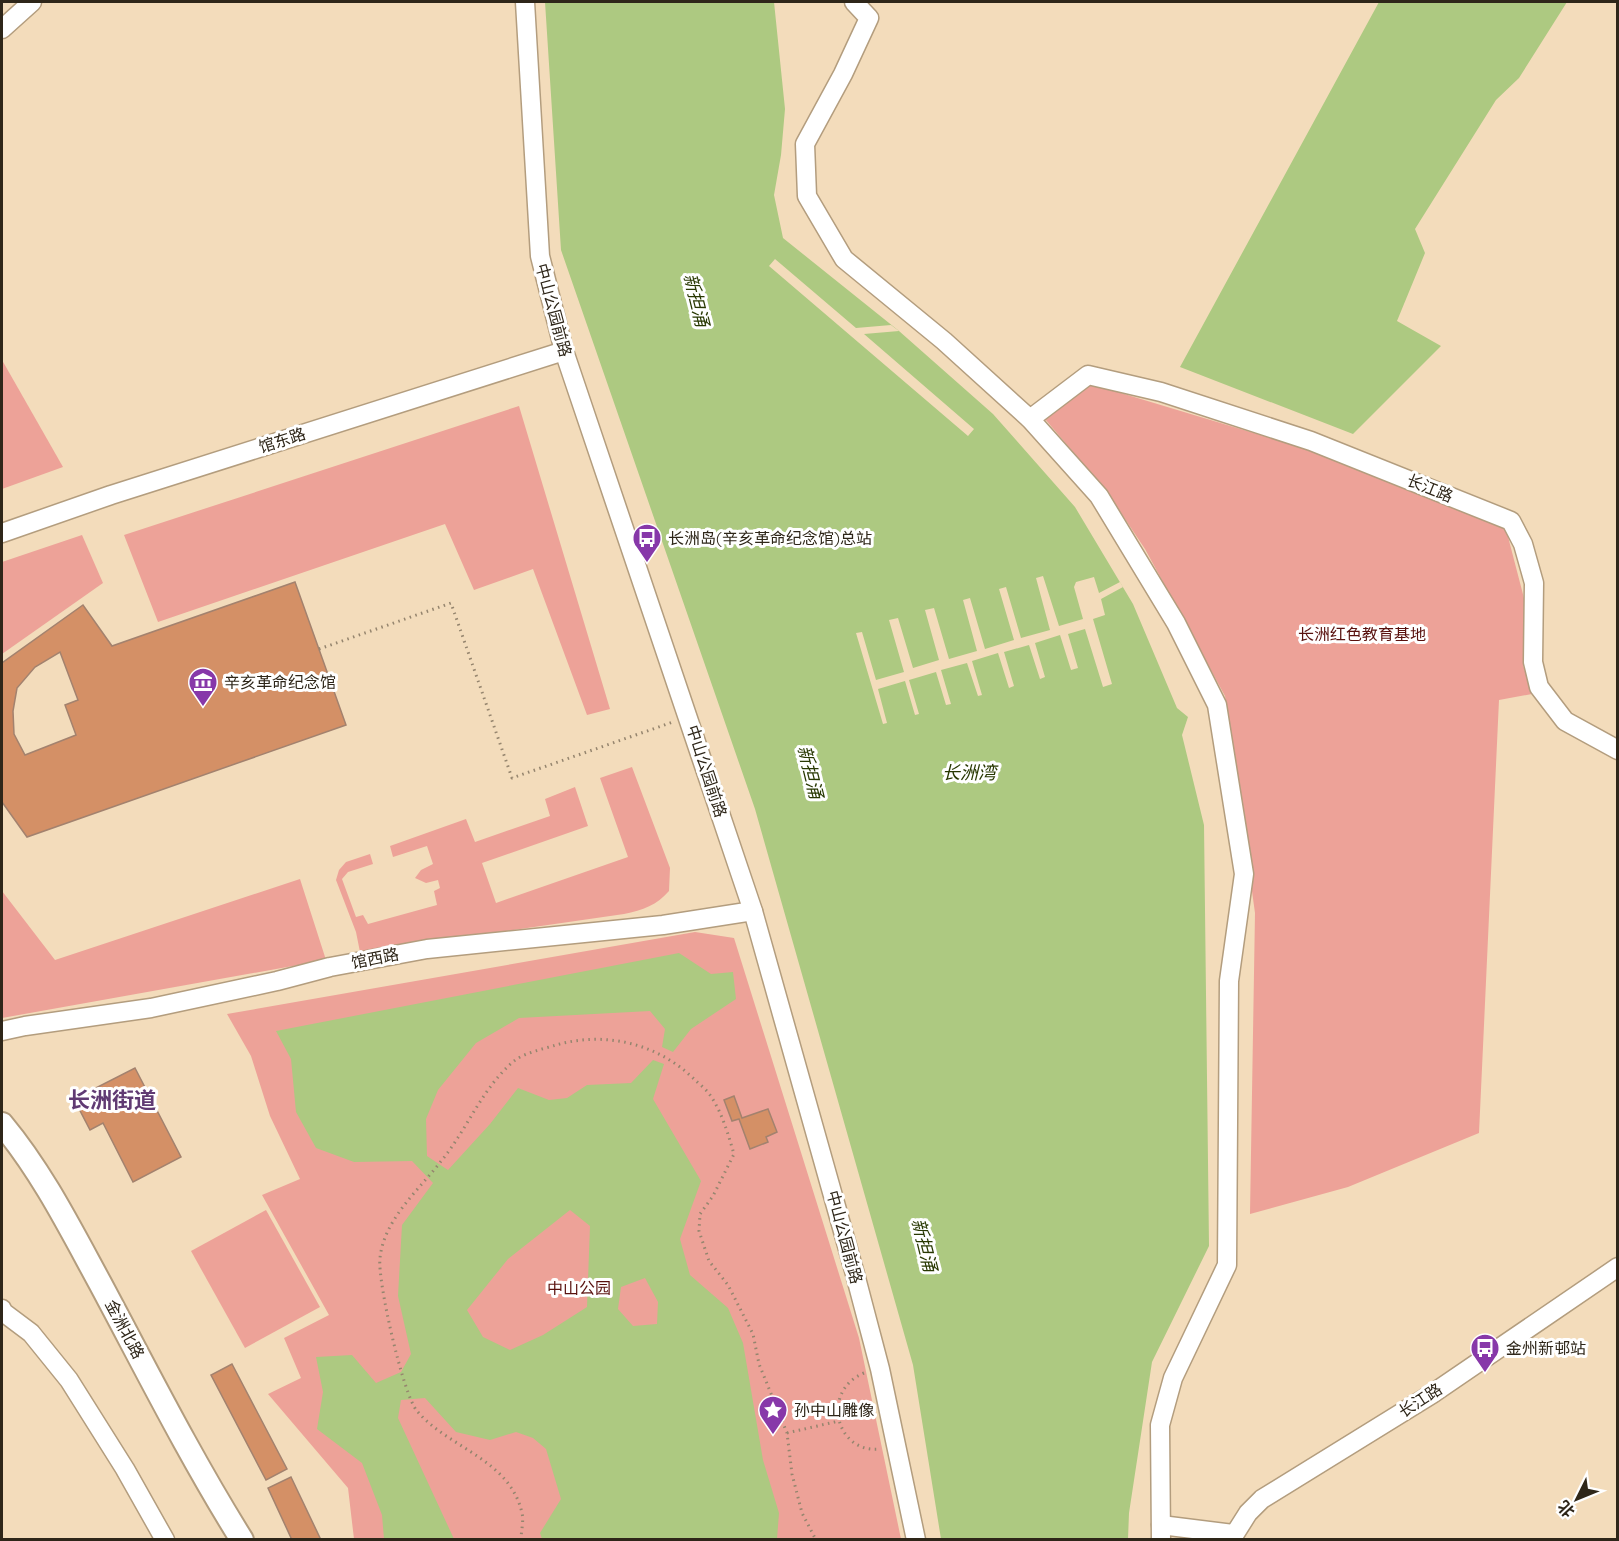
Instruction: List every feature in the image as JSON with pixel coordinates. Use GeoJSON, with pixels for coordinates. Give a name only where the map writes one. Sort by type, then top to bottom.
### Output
{"type":"FeatureCollection","features":[{"type":"Feature","properties":{"kind":"main road","name":"金洲北路"},"geometry":{"type":"LineString","coordinates":[[2,1131],[34,1168],[65,1218],[200,1467],[242,1539]]}},
{"type":"Feature","properties":{"kind":"street"},"geometry":{"type":"LineString","coordinates":[[2,29],[32,2]]}},
{"type":"Feature","properties":{"kind":"street","name":"中山公园前路"},"geometry":{"type":"LineString","coordinates":[[525,2],[540,256],[564,351],[753,911],[833,1191],[880,1369],[916,1539]]}},
{"type":"Feature","properties":{"kind":"street"},"geometry":{"type":"LineString","coordinates":[[854,2],[869,18],[843,74],[805,144],[807,196],[844,259],[944,341],[1030,419],[1099,496],[1176,623],[1217,705],[1244,874],[1229,981],[1227,1265],[1173,1378],[1160,1425],[1161,1532],[1232,1537]]}},
{"type":"Feature","properties":{"kind":"street","name":"馆东路"},"geometry":{"type":"LineString","coordinates":[[2,533],[111,495],[564,351]]}},
{"type":"Feature","properties":{"kind":"street","name":"长江路"},"geometry":{"type":"LineString","coordinates":[[1030,419],[1088,375],[1161,392],[1311,441],[1511,521],[1523,544],[1534,583],[1533,662],[1539,687],[1565,721],[1617,750]]}},
{"type":"Feature","properties":{"kind":"street","name":"馆西路"},"geometry":{"type":"LineString","coordinates":[[2,1031],[151,1008],[368,958],[417,950],[663,925],[753,911]]}},
{"type":"Feature","properties":{"kind":"street","name":"长江路"},"geometry":{"type":"LineString","coordinates":[[1232,1537],[1248,1513],[1262,1499],[1432,1394],[1617,1267]]}},
{"type":"Feature","properties":{"kind":"street"},"geometry":{"type":"LineString","coordinates":[[2,1311],[31,1333],[69,1380],[125,1469],[165,1539]]}},
{"type":"Feature","properties":{"kind":"path"},"geometry":{"type":"LineString","coordinates":[[319,649],[451,603],[512,778],[689,716]]}},
{"type":"Feature","properties":{"kind":"path"},"geometry":{"type":"LineString","coordinates":[[521,1539],[523,1515],[517,1496],[491,1465],[439,1430],[415,1410],[400,1367],[390,1327],[379,1259],[388,1228],[441,1162],[491,1084],[515,1059],[577,1040],[615,1040],[650,1049],[681,1067],[710,1095],[728,1131],[734,1154],[713,1196],[700,1214],[699,1231],[709,1261],[728,1285],[753,1334],[759,1364],[787,1433],[792,1474],[801,1513],[816,1539]]}},
{"type":"Feature","properties":{"kind":"path"},"geometry":{"type":"LineString","coordinates":[[880,1369],[861,1374],[852,1380],[842,1392],[836,1407],[838,1421],[858,1445],[873,1449],[897,1446]]}},
{"type":"Feature","properties":{"kind":"path"},"geometry":{"type":"LineString","coordinates":[[787,1433],[838,1421]]}},
{"type":"Feature","properties":{"kind":"green space"},"geometry":{"type":"Polygon","coordinates":[[[2,360],[63,467],[2,489],[2,360]]]}},
{"type":"Feature","properties":{"kind":"green space","name":"长洲红色教育基地"},"geometry":{"type":"Polygon","coordinates":[[[1091,384],[1297,446],[1506,529],[1525,602],[1523,665],[1532,694],[1499,700],[1479,1133],[1348,1187],[1250,1214],[1255,913],[1225,696],[1145,549],[1107,492],[1045,419],[1091,384]]]}},
{"type":"Feature","properties":{"kind":"green space"},"geometry":{"type":"Polygon","coordinates":[[[519,406],[610,709],[587,715],[533,569],[474,590],[445,524],[158,622],[124,535],[519,406]]]}},
{"type":"Feature","properties":{"kind":"green space"},"geometry":{"type":"Polygon","coordinates":[[[82,535],[103,583],[2,654],[2,562],[82,535]]]}},
{"type":"Feature","properties":{"kind":"green space"},"geometry":{"type":"Polygon","coordinates":[[[632,767],[670,868],[669,891],[660,900],[643,909],[624,914],[360,952],[356,932],[336,880],[339,870],[346,862],[370,854],[373,864],[348,872],[342,879],[356,917],[363,915],[368,924],[437,905],[434,891],[440,888],[438,880],[426,883],[415,878],[421,870],[433,864],[427,846],[393,857],[390,846],[466,819],[475,842],[550,816],[545,799],[575,787],[588,826],[482,863],[496,903],[628,857],[600,778],[632,767]]]}},
{"type":"Feature","properties":{"kind":"green space"},"geometry":{"type":"Polygon","coordinates":[[[300,879],[326,960],[2,1018],[2,891],[55,960],[300,879]]]}},
{"type":"Feature","properties":{"kind":"green space","name":"中山公园"},"geometry":{"type":"Polygon","coordinates":[[[695,932],[734,938],[859,1338],[901,1539],[354,1539],[348,1488],[268,1394],[301,1378],[284,1338],[329,1315],[262,1195],[300,1179],[270,1116],[251,1056],[227,1014],[695,932]]]}},
{"type":"Feature","properties":{"kind":"green space"},"geometry":{"type":"Polygon","coordinates":[[[266,1210],[320,1307],[245,1348],[191,1251],[266,1210]]]}},
{"type":"Feature","properties":{"kind":"water","name":"长洲湾"},"geometry":{"type":"Polygon","coordinates":[[[545,2],[774,2],[785,109],[781,155],[774,195],[783,238],[899,331],[993,414],[1075,507],[1133,604],[1177,708],[1188,717],[1182,735],[1204,825],[1209,1246],[1152,1362],[1129,1513],[1128,1539],[941,1539],[913,1365],[755,809],[561,250],[545,2]]]}},
{"type":"Feature","properties":{"kind":"water"},"geometry":{"type":"Polygon","coordinates":[[[1379,2],[1567,2],[1519,78],[1496,100],[1415,229],[1425,253],[1397,321],[1441,346],[1353,434],[1180,367],[1379,2]]]}},
{"type":"Feature","properties":{"kind":"water"},"geometry":{"type":"Polygon","coordinates":[[[679,953],[711,974],[733,972],[736,999],[691,1029],[673,1052],[662,1047],[665,1029],[650,1011],[519,1018],[476,1043],[438,1090],[426,1119],[427,1156],[448,1170],[490,1124],[518,1088],[549,1100],[567,1098],[587,1085],[631,1083],[653,1060],[664,1064],[653,1099],[701,1181],[680,1239],[690,1275],[728,1308],[743,1343],[763,1460],[779,1513],[777,1539],[542,1539],[540,1533],[561,1499],[546,1449],[533,1438],[516,1432],[490,1440],[456,1432],[425,1398],[401,1400],[398,1418],[454,1539],[384,1539],[382,1515],[362,1463],[317,1429],[323,1392],[316,1357],[352,1355],[376,1383],[401,1372],[411,1354],[398,1296],[402,1225],[433,1183],[412,1161],[354,1162],[316,1148],[296,1112],[291,1059],[276,1031],[679,953]],[[570,1210],[508,1259],[467,1310],[483,1337],[510,1350],[543,1335],[587,1307],[590,1226],[570,1210]],[[645,1278],[621,1287],[618,1309],[633,1326],[657,1324],[658,1302],[645,1278]]]}},
{"type":"Feature","properties":{"kind":"pier"},"geometry":{"type":"Polygon","coordinates":[[[775,259],[856,328],[891,325],[899,331],[864,334],[974,429],[968,436],[769,266],[775,259]]]}},
{"type":"Feature","properties":{"kind":"pier"},"geometry":{"type":"Polygon","coordinates":[[[1043,576],[1059,626],[1083,619],[1074,587],[1076,582],[1094,577],[1099,593],[1120,582],[1123,587],[1101,599],[1105,615],[1093,619],[1112,684],[1103,687],[1085,629],[1068,634],[1078,668],[1071,670],[1060,635],[1035,643],[1045,677],[1040,679],[1029,645],[1004,652],[1014,686],[1009,688],[998,653],[972,661],[982,695],[978,696],[967,663],[941,670],[951,704],[946,705],[936,672],[909,680],[919,714],[915,715],[905,681],[878,689],[887,723],[883,724],[856,633],[862,632],[876,680],[904,672],[889,620],[898,618],[913,668],[939,660],[925,610],[934,608],[949,659],[977,651],[963,600],[970,598],[985,649],[1014,640],[999,589],[1006,587],[1021,638],[1050,630],[1036,578],[1043,576]]]}},
{"type":"Feature","properties":{"kind":"building","name":"辛亥革命纪念馆"},"geometry":{"type":"Polygon","coordinates":[[[295,582],[346,725],[27,837],[2,802],[2,663],[83,605],[112,646],[295,582]],[[60,652],[35,667],[17,688],[13,711],[14,734],[25,755],[76,735],[65,705],[78,700],[60,652]]]}},
{"type":"Feature","properties":{"kind":"building"},"geometry":{"type":"Polygon","coordinates":[[[135,1068],[181,1157],[133,1182],[103,1123],[90,1130],[74,1099],[135,1068]]]}},
{"type":"Feature","properties":{"kind":"building"},"geometry":{"type":"Polygon","coordinates":[[[734,1096],[742,1118],[768,1109],[777,1132],[766,1137],[768,1142],[750,1149],[739,1119],[732,1121],[724,1100],[734,1096]]]}},
{"type":"Feature","properties":{"kind":"building"},"geometry":{"type":"Polygon","coordinates":[[[232,1364],[287,1469],[266,1480],[211,1375],[232,1364]]]}},
{"type":"Feature","properties":{"kind":"building"},"geometry":{"type":"Polygon","coordinates":[[[291,1477],[321,1540],[292,1540],[268,1488],[291,1477]]]}},
{"type":"Feature","properties":{"kind":"place","name":"长洲岛(辛亥革命纪念馆)总站"},"geometry":{"type":"Point","coordinates":[647,564]}},
{"type":"Feature","properties":{"kind":"place","name":"辛亥革命纪念馆"},"geometry":{"type":"Point","coordinates":[203,708]}},
{"type":"Feature","properties":{"kind":"place","name":"金州新邨站"},"geometry":{"type":"Point","coordinates":[1485,1374]}},
{"type":"Feature","properties":{"kind":"place","name":"孙中山雕像"},"geometry":{"type":"Point","coordinates":[773,1436]}},
{"type":"Feature","properties":{"kind":"district","name":"长洲街道"},"geometry":{"type":"Point","coordinates":[112,1100]}},
{"type":"Feature","properties":{"kind":"water label","name":"新担涌"},"geometry":{"type":"Point","coordinates":[696,300]}},
{"type":"Feature","properties":{"kind":"water label","name":"新担涌"},"geometry":{"type":"Point","coordinates":[810,772]}},
{"type":"Feature","properties":{"kind":"water label","name":"新担涌"},"geometry":{"type":"Point","coordinates":[924,1245]}}]}
